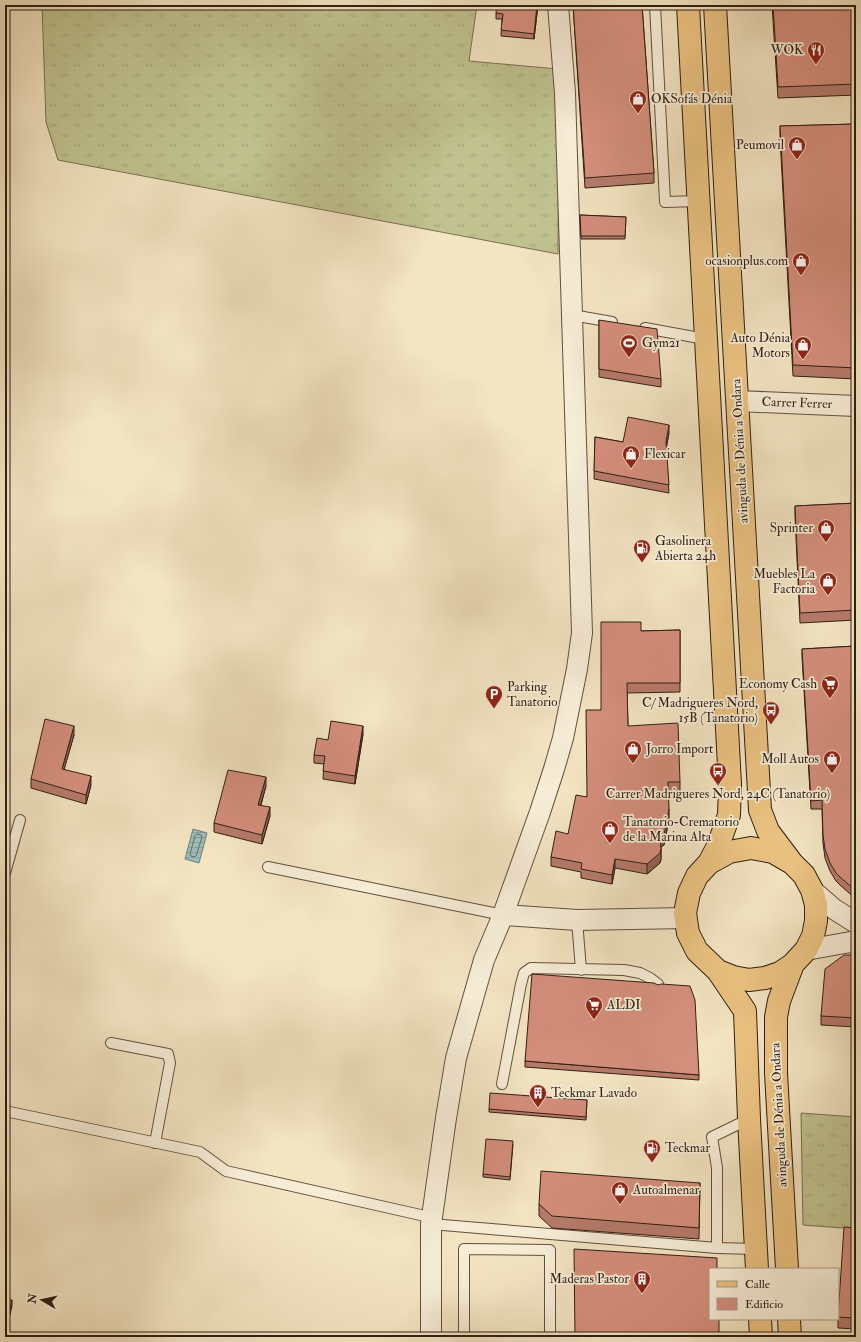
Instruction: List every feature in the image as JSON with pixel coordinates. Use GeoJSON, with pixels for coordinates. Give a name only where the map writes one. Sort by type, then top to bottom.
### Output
{"type":"FeatureCollection","features":[{"type":"Feature","properties":{"kind":"main road"},"geometry":{"type":"LineString","coordinates":[[688,5],[730,784],[729,815],[718,846],[709,863],[697,876],[688,893],[685,913],[688,933],[697,951],[718,971],[745,1011],[756,1259]]}},
{"type":"Feature","properties":{"kind":"main road","name":"avinguda de Dénia a Ondara"},"geometry":{"type":"LineString","coordinates":[[715,5],[760,810],[768,831],[792,863]]}},
{"type":"Feature","properties":{"kind":"main road"},"geometry":{"type":"LineString","coordinates":[[709,863],[729,852],[751,848],[773,852],[792,863],[804,875],[812,890],[816,905],[816,921],[813,936],[800,957],[780,973],[759,979],[749,980],[733,977],[718,971]]}},
{"type":"Feature","properties":{"kind":"main road","name":"avinguda de Dénia a Ondara"},"geometry":{"type":"LineString","coordinates":[[787,1268],[776,1073],[776,1017],[779,1001],[800,957]]}},
{"type":"Feature","properties":{"kind":"main road"},"geometry":{"type":"LineString","coordinates":[[760,1320],[761,1337]]}},
{"type":"Feature","properties":{"kind":"main road"},"geometry":{"type":"LineString","coordinates":[[789,1320],[790,1337]]}},
{"type":"Feature","properties":{"kind":"street"},"geometry":{"type":"LineString","coordinates":[[430,1337],[431,1224],[456,1058],[484,960],[503,915],[554,769],[563,738],[577,669],[582,633],[565,93],[558,5]]}},
{"type":"Feature","properties":{"kind":"street","name":"Carrer Ferrer"},"geometry":{"type":"LineString","coordinates":[[737,401],[856,406]]}},
{"type":"Feature","properties":{"kind":"street"},"geometry":{"type":"LineString","coordinates":[[812,890],[834,910],[856,922]]}},
{"type":"Feature","properties":{"kind":"street"},"geometry":{"type":"LineString","coordinates":[[503,915],[577,920],[686,918]]}},
{"type":"Feature","properties":{"kind":"street"},"geometry":{"type":"LineString","coordinates":[[800,957],[856,941]]}},
{"type":"Feature","properties":{"kind":"lane"},"geometry":{"type":"LineString","coordinates":[[655,5],[665,202],[699,201]]}},
{"type":"Feature","properties":{"kind":"lane"},"geometry":{"type":"LineString","coordinates":[[572,315],[705,339]]}},
{"type":"Feature","properties":{"kind":"lane"},"geometry":{"type":"LineString","coordinates":[[5,873],[20,820]]}},
{"type":"Feature","properties":{"kind":"lane"},"geometry":{"type":"LineString","coordinates":[[268,867],[503,915]]}},
{"type":"Feature","properties":{"kind":"lane"},"geometry":{"type":"LineString","coordinates":[[577,920],[582,970]]}},
{"type":"Feature","properties":{"kind":"lane"},"geometry":{"type":"LineString","coordinates":[[502,1084],[520,984],[524,973],[531,968],[624,970],[640,973],[658,984]]}},
{"type":"Feature","properties":{"kind":"lane"},"geometry":{"type":"LineString","coordinates":[[111,1043],[168,1054],[170,1063],[155,1143]]}},
{"type":"Feature","properties":{"kind":"lane"},"geometry":{"type":"LineString","coordinates":[[5,1111],[200,1152],[226,1171],[425,1216],[431,1224],[717,1248],[756,1259]]}},
{"type":"Feature","properties":{"kind":"lane"},"geometry":{"type":"LineString","coordinates":[[717,1248],[717,1168],[712,1137],[749,1119]]}},
{"type":"Feature","properties":{"kind":"lane"},"geometry":{"type":"LineString","coordinates":[[464,1337],[464,1249],[550,1250],[550,1337]]}},
{"type":"Feature","properties":{"kind":"green space"},"geometry":{"type":"Polygon","coordinates":[[[42,5],[477,5],[469,61],[558,69],[558,254],[58,160],[46,122],[42,5]]]}},
{"type":"Feature","properties":{"kind":"green space"},"geometry":{"type":"Polygon","coordinates":[[[801,1113],[856,1117],[856,1229],[803,1225],[801,1113]]]}},
{"type":"Feature","properties":{"kind":"water"},"geometry":{"type":"Polygon","coordinates":[[[193,829],[207,833],[199,863],[185,859],[193,829]]]}},
{"type":"Feature","properties":{"kind":"building"},"geometry":{"type":"Polygon","coordinates":[[[497,5],[537,5],[534,34],[501,30],[503,14],[496,13],[497,5]]]}},
{"type":"Feature","properties":{"kind":"building"},"geometry":{"type":"Polygon","coordinates":[[[573,5],[642,5],[654,173],[585,178],[573,5]]]}},
{"type":"Feature","properties":{"kind":"building","name":"WOK"},"geometry":{"type":"Polygon","coordinates":[[[773,5],[856,5],[856,84],[778,87],[773,5]]]}},
{"type":"Feature","properties":{"kind":"building"},"geometry":{"type":"Polygon","coordinates":[[[856,124],[856,368],[793,365],[780,126],[856,124]]]}},
{"type":"Feature","properties":{"kind":"building"},"geometry":{"type":"Polygon","coordinates":[[[580,215],[626,217],[625,236],[581,236],[580,215]]]}},
{"type":"Feature","properties":{"kind":"building","name":"Gym21"},"geometry":{"type":"Polygon","coordinates":[[[599,320],[657,329],[661,379],[599,369],[599,320]]]}},
{"type":"Feature","properties":{"kind":"building"},"geometry":{"type":"Polygon","coordinates":[[[628,417],[669,425],[666,442],[669,485],[594,471],[595,437],[623,442],[628,417]]]}},
{"type":"Feature","properties":{"kind":"building"},"geometry":{"type":"Polygon","coordinates":[[[856,503],[856,610],[800,613],[795,506],[856,503]]]}},
{"type":"Feature","properties":{"kind":"building"},"geometry":{"type":"Polygon","coordinates":[[[601,622],[641,622],[641,631],[680,630],[680,683],[627,683],[628,726],[678,723],[680,782],[668,782],[669,809],[664,835],[660,838],[660,853],[647,864],[615,859],[612,875],[581,869],[582,863],[551,857],[556,831],[568,834],[576,795],[587,797],[586,710],[601,710],[601,622]]]}},
{"type":"Feature","properties":{"kind":"building"},"geometry":{"type":"Polygon","coordinates":[[[856,646],[856,891],[836,873],[830,863],[825,849],[823,835],[822,800],[811,801],[802,649],[856,646]]]}},
{"type":"Feature","properties":{"kind":"building"},"geometry":{"type":"Polygon","coordinates":[[[45,719],[74,726],[62,769],[91,776],[86,795],[31,779],[45,719]]]}},
{"type":"Feature","properties":{"kind":"building"},"geometry":{"type":"Polygon","coordinates":[[[331,721],[363,726],[355,776],[323,771],[325,756],[314,755],[317,738],[328,740],[331,721]]]}},
{"type":"Feature","properties":{"kind":"building"},"geometry":{"type":"Polygon","coordinates":[[[228,770],[266,777],[258,805],[270,807],[262,835],[214,823],[228,770]]]}},
{"type":"Feature","properties":{"kind":"building"},"geometry":{"type":"Polygon","coordinates":[[[844,955],[856,955],[856,1018],[821,1016],[825,969],[844,955]]]}},
{"type":"Feature","properties":{"kind":"building"},"geometry":{"type":"Polygon","coordinates":[[[532,974],[654,983],[658,985],[690,986],[695,1000],[699,1075],[525,1061],[532,974]]]}},
{"type":"Feature","properties":{"kind":"building","name":"Teckmar Lavado"},"geometry":{"type":"Polygon","coordinates":[[[490,1093],[587,1100],[586,1117],[489,1109],[490,1093]]]}},
{"type":"Feature","properties":{"kind":"building"},"geometry":{"type":"Polygon","coordinates":[[[486,1139],[513,1141],[510,1177],[483,1174],[486,1139]]]}},
{"type":"Feature","properties":{"kind":"building","name":"Autoalmenar"},"geometry":{"type":"Polygon","coordinates":[[[541,1171],[700,1183],[699,1228],[552,1216],[539,1204],[541,1171]]]}},
{"type":"Feature","properties":{"kind":"building"},"geometry":{"type":"Polygon","coordinates":[[[844,1227],[856,1228],[856,1318],[839,1317],[844,1227]]]}},
{"type":"Feature","properties":{"kind":"building","name":"Maderas Pastor"},"geometry":{"type":"Polygon","coordinates":[[[574,1249],[717,1258],[717,1268],[709,1268],[709,1320],[719,1320],[719,1337],[575,1337],[574,1249]]]}},
{"type":"Feature","properties":{"kind":"building"},"geometry":{"type":"Polygon","coordinates":[[[5,1299],[12,1300],[5,1331],[5,1299]]]}},
{"type":"Feature","properties":{"kind":"place","name":"WOK"},"geometry":{"type":"Point","coordinates":[816,65]}},
{"type":"Feature","properties":{"kind":"place","name":"OKSofás Dénia"},"geometry":{"type":"Point","coordinates":[638,114]}},
{"type":"Feature","properties":{"kind":"place","name":"Peumovil"},"geometry":{"type":"Point","coordinates":[797,160]}},
{"type":"Feature","properties":{"kind":"place","name":"ocasionplus.com"},"geometry":{"type":"Point","coordinates":[801,276]}},
{"type":"Feature","properties":{"kind":"place","name":"Gym21"},"geometry":{"type":"Point","coordinates":[629,358]}},
{"type":"Feature","properties":{"kind":"place","name":"Auto Dénia Motors"},"geometry":{"type":"Point","coordinates":[803,360]}},
{"type":"Feature","properties":{"kind":"place","name":"Flexicar"},"geometry":{"type":"Point","coordinates":[631,469]}},
{"type":"Feature","properties":{"kind":"place","name":"Sprinter"},"geometry":{"type":"Point","coordinates":[826,543]}},
{"type":"Feature","properties":{"kind":"place","name":"Gasolinera Abierta 24h"},"geometry":{"type":"Point","coordinates":[642,563]}},
{"type":"Feature","properties":{"kind":"place","name":"Muebles La Factoria"},"geometry":{"type":"Point","coordinates":[828,596]}},
{"type":"Feature","properties":{"kind":"place","name":"Economy Cash"},"geometry":{"type":"Point","coordinates":[830,699]}},
{"type":"Feature","properties":{"kind":"place","name":"Parking Tanatorio"},"geometry":{"type":"Point","coordinates":[494,709]}},
{"type":"Feature","properties":{"kind":"place","name":"C/ Madrigueres Nord, 15B (Tanatorio)"},"geometry":{"type":"Point","coordinates":[771,725]}},
{"type":"Feature","properties":{"kind":"place","name":"Jorro Import"},"geometry":{"type":"Point","coordinates":[633,764]}},
{"type":"Feature","properties":{"kind":"place","name":"Moll Autos"},"geometry":{"type":"Point","coordinates":[832,774]}},
{"type":"Feature","properties":{"kind":"place","name":"Carrer Madrigueres Nord, 24C (Tanatorio)"},"geometry":{"type":"Point","coordinates":[718,786]}},
{"type":"Feature","properties":{"kind":"place","name":"Tanatorio-Crematorio de la Marina Alta"},"geometry":{"type":"Point","coordinates":[610,844]}},
{"type":"Feature","properties":{"kind":"place","name":"ALDI"},"geometry":{"type":"Point","coordinates":[594,1020]}},
{"type":"Feature","properties":{"kind":"place","name":"Teckmar Lavado"},"geometry":{"type":"Point","coordinates":[538,1108]}},
{"type":"Feature","properties":{"kind":"place","name":"Teckmar"},"geometry":{"type":"Point","coordinates":[652,1163]}},
{"type":"Feature","properties":{"kind":"place","name":"Autoalmenar"},"geometry":{"type":"Point","coordinates":[620,1205]}},
{"type":"Feature","properties":{"kind":"place","name":"Maderas Pastor"},"geometry":{"type":"Point","coordinates":[642,1294]}}]}
